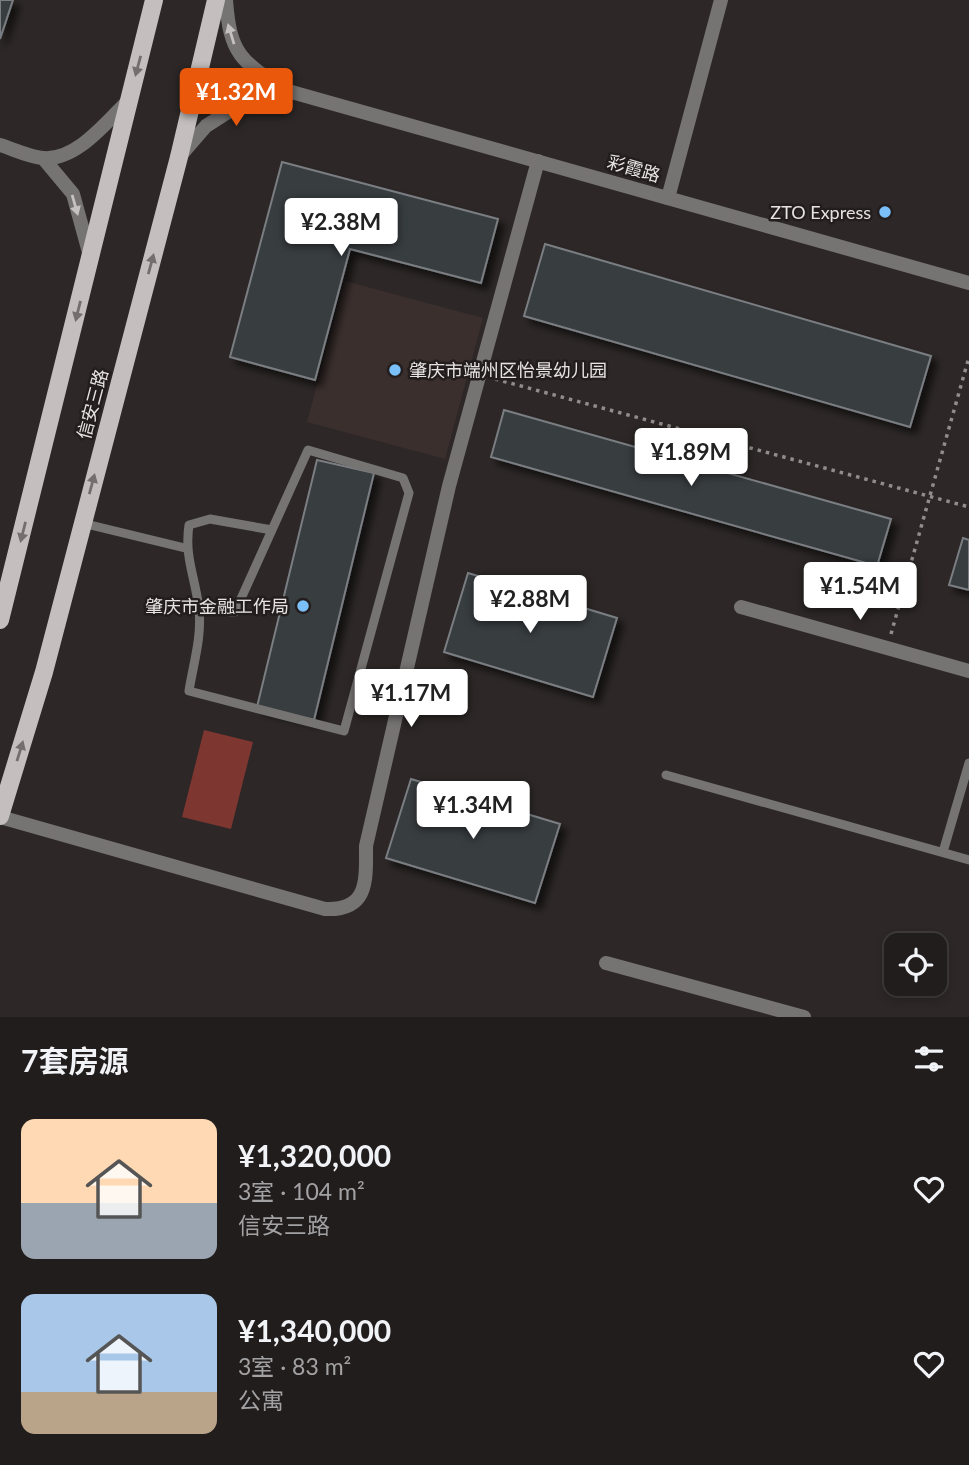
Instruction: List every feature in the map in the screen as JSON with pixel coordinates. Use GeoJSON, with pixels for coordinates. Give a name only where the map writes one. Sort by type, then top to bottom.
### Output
{"type":"FeatureCollection","features":[{"type":"Feature","properties":{"kind":"main road","name":"信安三路"},"geometry":{"type":"LineString","coordinates":[[0,620],[154,0]]}},
{"type":"Feature","properties":{"kind":"main road","name":"信安三路"},"geometry":{"type":"LineString","coordinates":[[0,817],[44,672],[179,157],[216,0]]}},
{"type":"Feature","properties":{"kind":"street"},"geometry":{"type":"LineString","coordinates":[[226,0],[229,33],[240,57],[288,91]]}},
{"type":"Feature","properties":{"kind":"street"},"geometry":{"type":"LineString","coordinates":[[668,198],[721,0]]}},
{"type":"Feature","properties":{"kind":"street"},"geometry":{"type":"LineString","coordinates":[[179,157],[206,126],[231,110],[288,91]]}},
{"type":"Feature","properties":{"kind":"street","name":"彩霞路"},"geometry":{"type":"LineString","coordinates":[[288,91],[969,283]]}},
{"type":"Feature","properties":{"kind":"street"},"geometry":{"type":"LineString","coordinates":[[0,145],[43,158],[61,156],[82,143],[129,100]]}},
{"type":"Feature","properties":{"kind":"street"},"geometry":{"type":"LineString","coordinates":[[43,158],[72,194],[91,259]]}},
{"type":"Feature","properties":{"kind":"street"},"geometry":{"type":"LineString","coordinates":[[0,817],[325,909],[340,910],[360,896],[366,883],[369,832],[449,486],[537,161]]}},
{"type":"Feature","properties":{"kind":"street"},"geometry":{"type":"LineString","coordinates":[[741,607],[969,671]]}},
{"type":"Feature","properties":{"kind":"street"},"geometry":{"type":"LineString","coordinates":[[606,963],[804,1017]]}},
{"type":"Feature","properties":{"kind":"lane"},"geometry":{"type":"LineString","coordinates":[[199,610],[235,612],[272,530],[307,450],[403,478],[409,493],[344,731],[188,691],[198,635],[199,610],[185,548],[188,525],[210,519],[272,530]]}},
{"type":"Feature","properties":{"kind":"lane"},"geometry":{"type":"LineString","coordinates":[[82,523],[185,548]]}},
{"type":"Feature","properties":{"kind":"lane"},"geometry":{"type":"LineString","coordinates":[[943,852],[969,763]]}},
{"type":"Feature","properties":{"kind":"lane"},"geometry":{"type":"LineString","coordinates":[[666,775],[969,860]]}},
{"type":"Feature","properties":{"kind":"path"},"geometry":{"type":"LineString","coordinates":[[887,648],[969,357]]}},
{"type":"Feature","properties":{"kind":"path"},"geometry":{"type":"LineString","coordinates":[[479,375],[969,508]]}},
{"type":"Feature","properties":{"kind":"shaded area","name":"肇庆市端州区怡景幼儿园"},"geometry":{"type":"Polygon","coordinates":[[[345,281],[483,318],[445,459],[307,422],[345,281]]]}},
{"type":"Feature","properties":{"kind":"shaded area"},"geometry":{"type":"Polygon","coordinates":[[[204,730],[253,742],[231,829],[182,817],[204,730]]]}},
{"type":"Feature","properties":{"kind":"building"},"geometry":{"type":"Polygon","coordinates":[[[0,0],[13,0],[0,39],[0,0]]]}},
{"type":"Feature","properties":{"kind":"building"},"geometry":{"type":"Polygon","coordinates":[[[282,162],[498,219],[481,283],[350,249],[315,380],[230,357],[282,162]]]}},
{"type":"Feature","properties":{"kind":"building"},"geometry":{"type":"Polygon","coordinates":[[[545,244],[931,356],[910,427],[524,316],[545,244]]]}},
{"type":"Feature","properties":{"kind":"building"},"geometry":{"type":"Polygon","coordinates":[[[504,410],[891,519],[877,566],[491,457],[504,410]]]}},
{"type":"Feature","properties":{"kind":"building"},"geometry":{"type":"Polygon","coordinates":[[[317,460],[374,473],[314,720],[257,707],[317,460]]]}},
{"type":"Feature","properties":{"kind":"building"},"geometry":{"type":"Polygon","coordinates":[[[963,538],[969,540],[969,590],[949,585],[963,538]]]}},
{"type":"Feature","properties":{"kind":"building"},"geometry":{"type":"Polygon","coordinates":[[[468,573],[617,618],[593,697],[444,652],[468,573]]]}},
{"type":"Feature","properties":{"kind":"building"},"geometry":{"type":"Polygon","coordinates":[[[411,779],[560,824],[535,903],[386,858],[411,779]]]}},
{"type":"Feature","properties":{"kind":"place","name":"ZTO Express"},"geometry":{"type":"Point","coordinates":[885,212]}},
{"type":"Feature","properties":{"kind":"place","name":"肇庆市端州区怡景幼儿园"},"geometry":{"type":"Point","coordinates":[395,370]}},
{"type":"Feature","properties":{"kind":"place","name":"肇庆市金融工作局"},"geometry":{"type":"Point","coordinates":[303,606]}}]}
